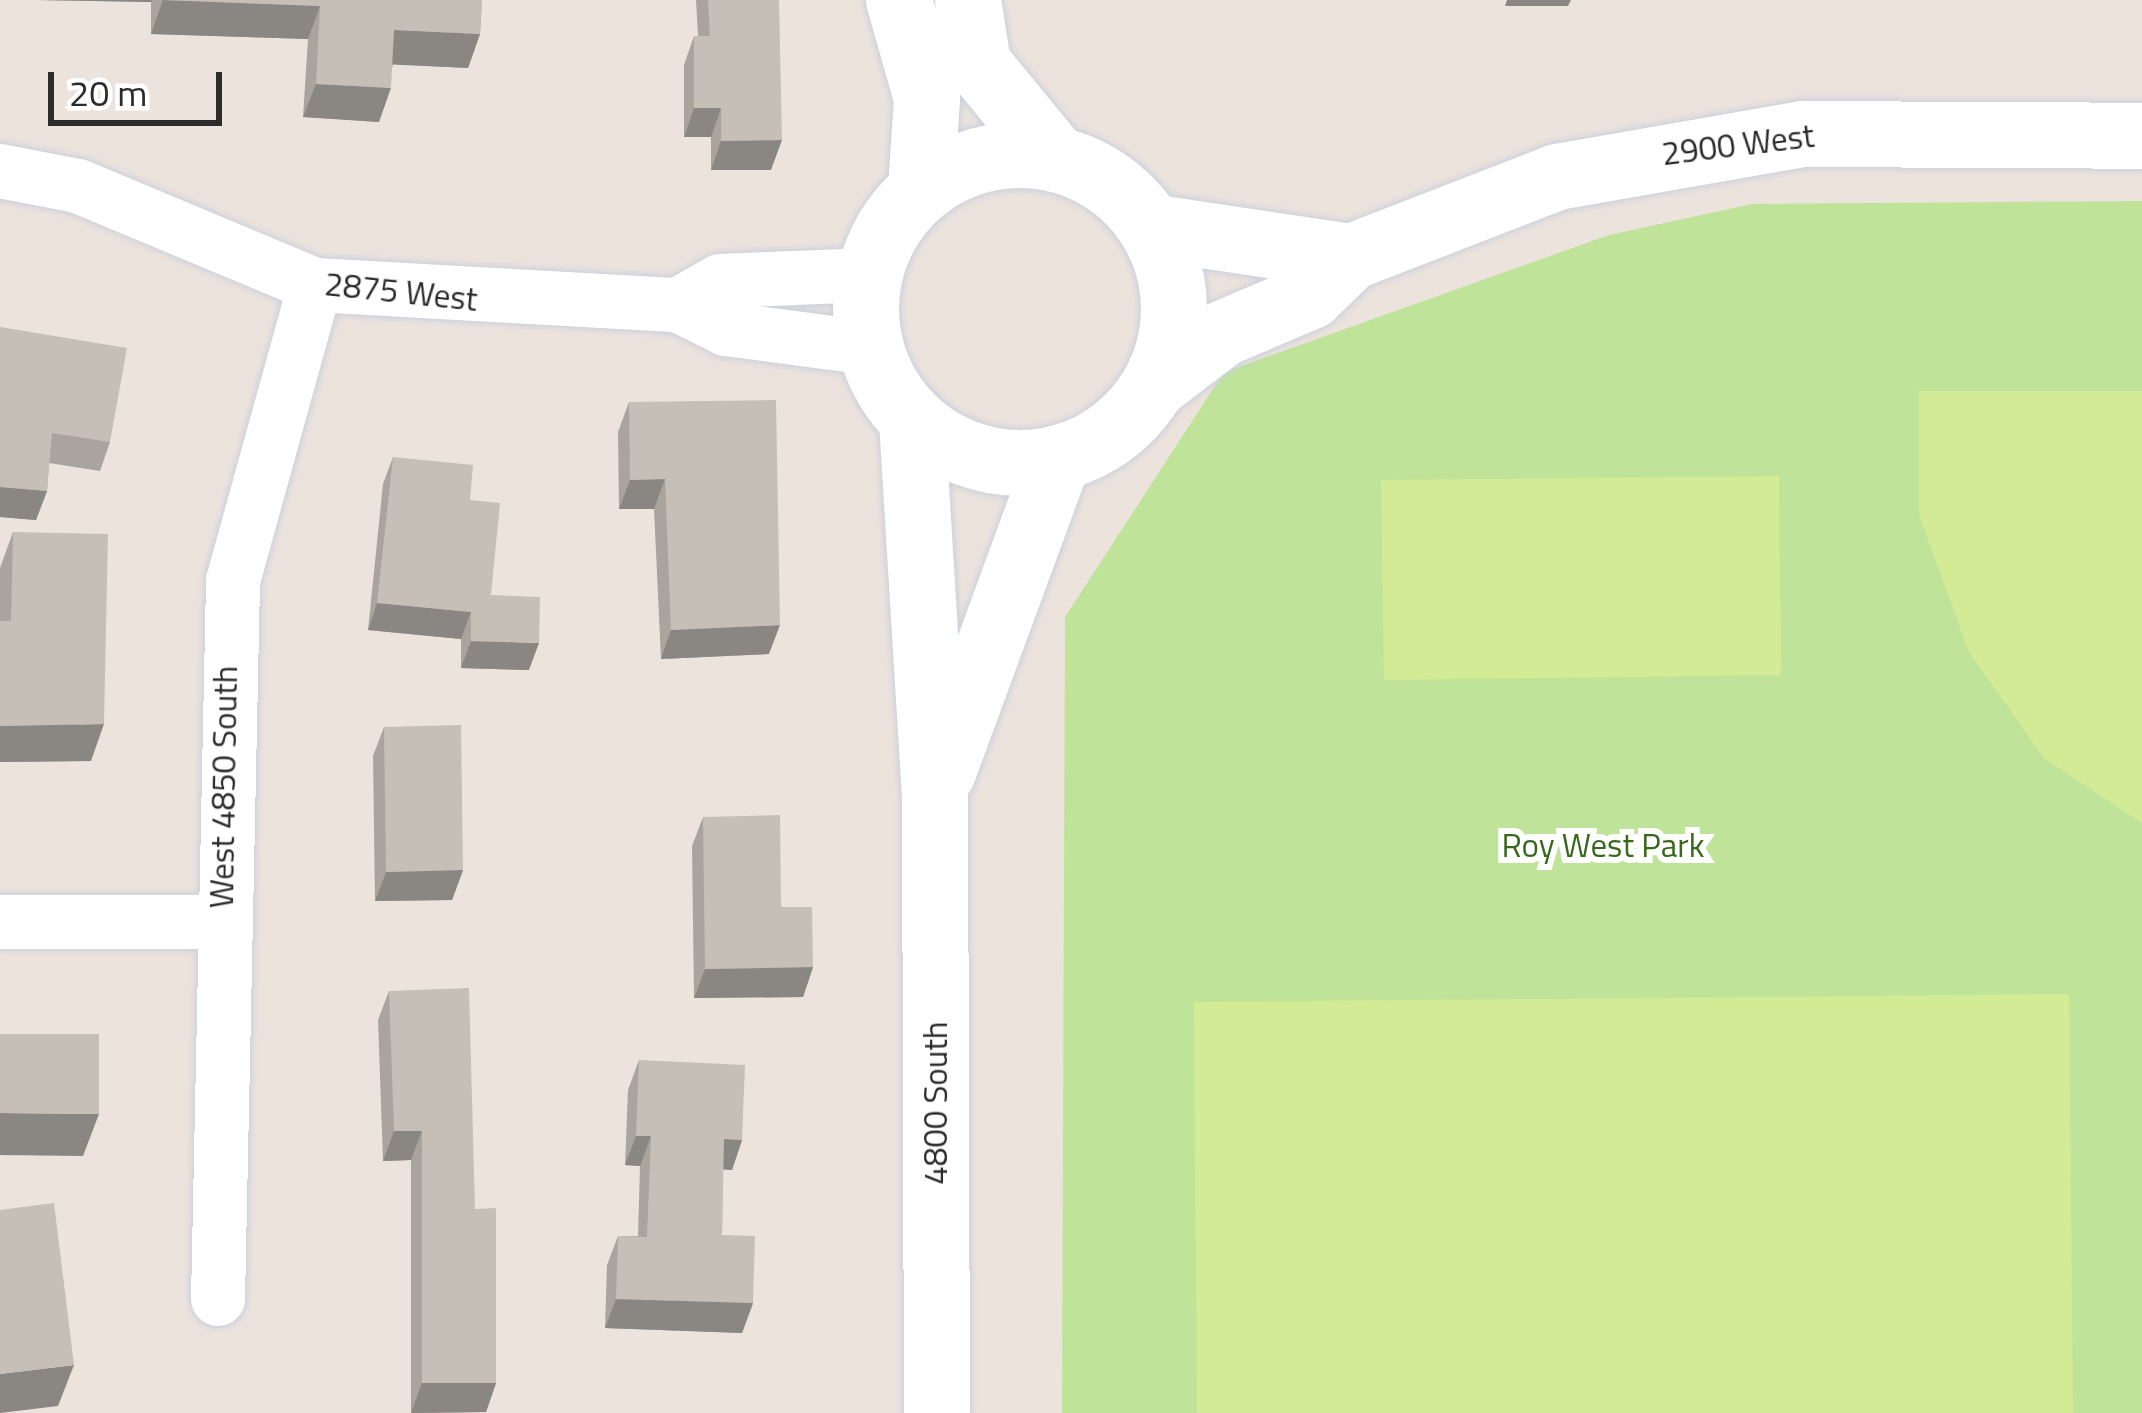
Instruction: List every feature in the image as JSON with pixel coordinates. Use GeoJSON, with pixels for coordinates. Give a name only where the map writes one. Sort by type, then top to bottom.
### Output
{"type":"FeatureCollection","features":[{"type":"Feature","properties":{"kind":"main road"},"geometry":{"type":"LineString","coordinates":[[899,0],[927,99],[921,190],[868,275],[870,348],[912,422],[956,451],[1006,464],[1058,460],[1097,445],[1154,386],[1222,334],[1311,296],[1351,256]]}},
{"type":"Feature","properties":{"kind":"main road"},"geometry":{"type":"LineString","coordinates":[[968,0],[978,64],[1056,159]]}},
{"type":"Feature","properties":{"kind":"main road","name":"2900 West"},"geometry":{"type":"LineString","coordinates":[[1351,256],[1557,177],[1685,148],[1803,134],[2142,136]]}},
{"type":"Feature","properties":{"kind":"main road"},"geometry":{"type":"LineString","coordinates":[[921,190],[1008,154],[1056,159],[1097,175],[1156,228],[1174,289],[1154,386]]}},
{"type":"Feature","properties":{"kind":"main road"},"geometry":{"type":"LineString","coordinates":[[1156,228],[1351,256]]}},
{"type":"Feature","properties":{"kind":"main road","name":"4800 South"},"geometry":{"type":"LineString","coordinates":[[912,422],[935,792],[937,1413]]}},
{"type":"Feature","properties":{"kind":"main road","name":"4800 South"},"geometry":{"type":"LineString","coordinates":[[935,792],[1058,460]]}},
{"type":"Feature","properties":{"kind":"street","name":"2875 West"},"geometry":{"type":"LineString","coordinates":[[0,171],[78,186],[315,285],[678,304],[726,329],[870,348]]}},
{"type":"Feature","properties":{"kind":"street","name":"2875 West"},"geometry":{"type":"LineString","coordinates":[[678,304],[720,281],[868,275]]}},
{"type":"Feature","properties":{"kind":"street","name":"West 4850 South"},"geometry":{"type":"LineString","coordinates":[[218,1300],[221,922],[233,581],[315,285]]}},
{"type":"Feature","properties":{"kind":"street"},"geometry":{"type":"LineString","coordinates":[[0,922],[221,922]]}},
{"type":"Feature","properties":{"kind":"green space","name":"Roy West Park"},"geometry":{"type":"Polygon","coordinates":[[[2142,201],[2142,1413],[1062,1413],[1065,617],[1224,372],[1609,235],[1752,204],[2142,201]]]}},
{"type":"Feature","properties":{"kind":"green space"},"geometry":{"type":"Polygon","coordinates":[[[1919,391],[2142,391],[2142,823],[2044,758],[1969,652],[1919,515],[1919,391]]]}},
{"type":"Feature","properties":{"kind":"green space"},"geometry":{"type":"Polygon","coordinates":[[[1779,476],[1781,675],[1384,680],[1381,480],[1779,476]]]}},
{"type":"Feature","properties":{"kind":"green space"},"geometry":{"type":"Polygon","coordinates":[[[2069,994],[2073,1413],[1197,1413],[1194,1002],[2069,994]]]}},
{"type":"Feature","properties":{"kind":"building"},"geometry":{"type":"Polygon","coordinates":[[[163,0],[482,0],[480,34],[394,30],[391,88],[316,84],[320,6],[163,0]]]}},
{"type":"Feature","properties":{"kind":"building"},"geometry":{"type":"Polygon","coordinates":[[[708,0],[779,0],[782,140],[721,141],[721,108],[694,108],[694,36],[710,36],[708,0]]]}},
{"type":"Feature","properties":{"kind":"building"},"geometry":{"type":"Polygon","coordinates":[[[0,327],[127,348],[110,442],[52,433],[47,491],[0,487],[0,327]]]}},
{"type":"Feature","properties":{"kind":"building"},"geometry":{"type":"Polygon","coordinates":[[[776,400],[780,625],[671,630],[665,479],[630,480],[629,402],[776,400]]]}},
{"type":"Feature","properties":{"kind":"building"},"geometry":{"type":"Polygon","coordinates":[[[393,457],[473,465],[470,500],[500,503],[491,595],[540,597],[539,643],[471,641],[471,612],[377,603],[393,457]]]}},
{"type":"Feature","properties":{"kind":"building"},"geometry":{"type":"Polygon","coordinates":[[[13,532],[108,534],[104,724],[0,726],[0,621],[11,621],[13,532]]]}},
{"type":"Feature","properties":{"kind":"building"},"geometry":{"type":"Polygon","coordinates":[[[461,725],[463,870],[386,872],[384,727],[461,725]]]}},
{"type":"Feature","properties":{"kind":"building"},"geometry":{"type":"Polygon","coordinates":[[[780,815],[781,907],[812,907],[813,967],[705,969],[703,817],[780,815]]]}},
{"type":"Feature","properties":{"kind":"building"},"geometry":{"type":"Polygon","coordinates":[[[469,988],[475,1209],[496,1208],[496,1383],[422,1383],[422,1131],[394,1131],[389,991],[469,988]]]}},
{"type":"Feature","properties":{"kind":"building"},"geometry":{"type":"Polygon","coordinates":[[[0,1034],[99,1034],[99,1114],[0,1113],[0,1034]]]}},
{"type":"Feature","properties":{"kind":"building"},"geometry":{"type":"Polygon","coordinates":[[[639,1060],[745,1065],[742,1140],[724,1139],[722,1235],[755,1236],[753,1303],[616,1299],[618,1236],[647,1237],[651,1136],[636,1136],[639,1060]]]}},
{"type":"Feature","properties":{"kind":"building"},"geometry":{"type":"Polygon","coordinates":[[[54,1203],[74,1365],[0,1374],[0,1210],[54,1203]]]}}]}
